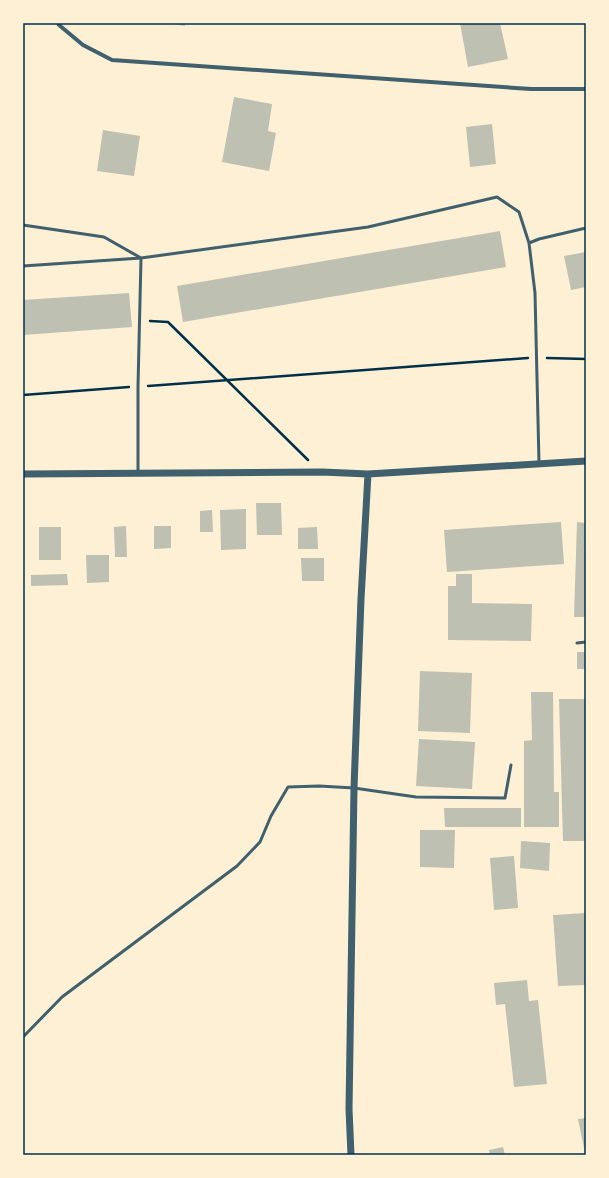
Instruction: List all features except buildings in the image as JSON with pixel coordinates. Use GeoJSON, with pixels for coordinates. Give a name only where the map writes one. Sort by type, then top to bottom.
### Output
{"type":"FeatureCollection","features":[{"type":"Feature","properties":{"kind":"street"},"geometry":{"type":"LineString","coordinates":[[58,23],[83,45],[112,60],[531,89],[586,89]]}},
{"type":"Feature","properties":{"kind":"street"},"geometry":{"type":"LineString","coordinates":[[23,474],[322,472],[368,474],[586,461]]}},
{"type":"Feature","properties":{"kind":"street"},"geometry":{"type":"LineString","coordinates":[[351,1155],[349,1109],[354,788],[361,599],[368,474]]}},
{"type":"Feature","properties":{"kind":"lane"},"geometry":{"type":"LineString","coordinates":[[23,266],[141,258],[368,227],[497,197],[519,212],[529,243],[535,293],[539,463]]}},
{"type":"Feature","properties":{"kind":"lane"},"geometry":{"type":"LineString","coordinates":[[23,225],[104,237],[141,258]]}},
{"type":"Feature","properties":{"kind":"lane"},"geometry":{"type":"LineString","coordinates":[[529,243],[539,239],[586,228]]}},
{"type":"Feature","properties":{"kind":"lane"},"geometry":{"type":"LineString","coordinates":[[138,474],[138,386],[141,258]]}},
{"type":"Feature","properties":{"kind":"lane"},"geometry":{"type":"LineString","coordinates":[[577,643],[586,642]]}},
{"type":"Feature","properties":{"kind":"lane"},"geometry":{"type":"LineString","coordinates":[[23,1037],[62,997],[237,866],[260,842],[271,816],[288,787],[319,786],[354,788],[416,797],[505,798],[511,765]]}},
{"type":"Feature","properties":{"kind":"path"},"geometry":{"type":"LineString","coordinates":[[139,320],[168,322],[322,472]]}},
{"type":"Feature","properties":{"kind":"path"},"geometry":{"type":"LineString","coordinates":[[23,395],[536,358],[586,359]]}}]}
